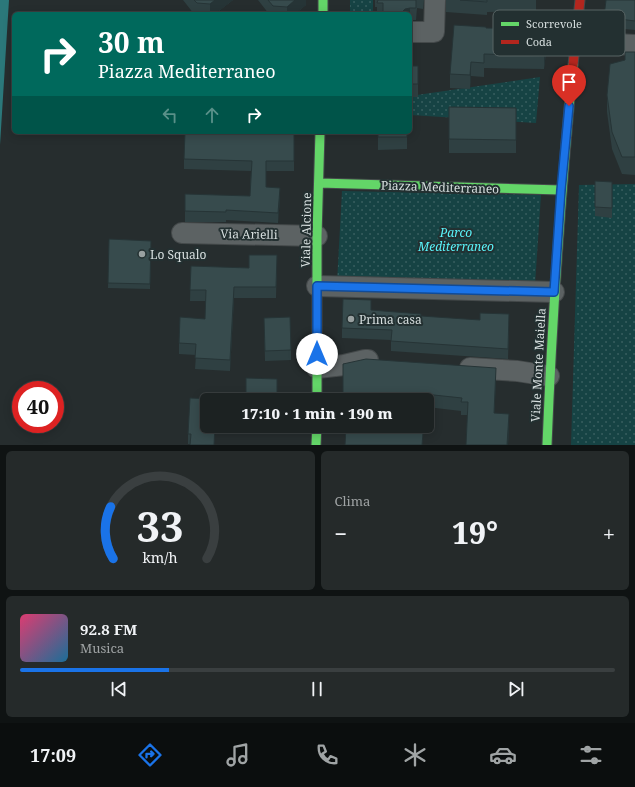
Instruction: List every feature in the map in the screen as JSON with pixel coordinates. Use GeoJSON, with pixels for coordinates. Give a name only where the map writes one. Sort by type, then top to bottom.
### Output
{"type":"FeatureCollection","features":[{"type":"Feature","properties":{"kind":"street"},"geometry":{"type":"LineString","coordinates":[[323,0],[323,12]]}},
{"type":"Feature","properties":{"kind":"street"},"geometry":{"type":"LineString","coordinates":[[412,32],[434,32],[435,0]]}},
{"type":"Feature","properties":{"kind":"street","name":"Viale Monte Maiella"},"geometry":{"type":"LineString","coordinates":[[579,10],[580,0]]}},
{"type":"Feature","properties":{"kind":"street"},"geometry":{"type":"LineString","coordinates":[[625,45],[635,45]]}},
{"type":"Feature","properties":{"kind":"street","name":"Viale Monte Maiella"},"geometry":{"type":"LineString","coordinates":[[547,445],[554,292],[573,56]]}},
{"type":"Feature","properties":{"kind":"street","name":"Viale Alcione"},"geometry":{"type":"LineString","coordinates":[[317,393],[317,236],[320,134]]}},
{"type":"Feature","properties":{"kind":"street","name":"Piazza Mediterraneo"},"geometry":{"type":"LineString","coordinates":[[319,183],[561,190]]}},
{"type":"Feature","properties":{"kind":"street","name":"Via Arielli"},"geometry":{"type":"LineString","coordinates":[[182,234],[317,236]]}},
{"type":"Feature","properties":{"kind":"street"},"geometry":{"type":"LineString","coordinates":[[317,286],[554,292]]}},
{"type":"Feature","properties":{"kind":"street"},"geometry":{"type":"LineString","coordinates":[[317,368],[344,365],[365,360],[388,362]]}},
{"type":"Feature","properties":{"kind":"street"},"geometry":{"type":"LineString","coordinates":[[450,367],[517,371],[550,376]]}},
{"type":"Feature","properties":{"kind":"street"},"geometry":{"type":"LineString","coordinates":[[316,445],[317,433]]}},
{"type":"Feature","properties":{"kind":"green space"},"geometry":{"type":"Polygon","coordinates":[[[350,0],[373,0],[373,12],[350,12],[350,0]]]}},
{"type":"Feature","properties":{"kind":"green space"},"geometry":{"type":"Polygon","coordinates":[[[540,77],[536,123],[412,115],[412,96],[540,77]]]}},
{"type":"Feature","properties":{"kind":"green space"},"geometry":{"type":"Polygon","coordinates":[[[635,184],[635,445],[571,445],[579,185],[635,184]]]}},
{"type":"Feature","properties":{"kind":"green space","name":"Parco Mediterraneo"},"geometry":{"type":"Polygon","coordinates":[[[342,191],[541,195],[535,285],[337,283],[342,191]]]}},
{"type":"Feature","properties":{"kind":"shaded area"},"geometry":{"type":"Polygon","coordinates":[[[0,0],[9,0],[0,145],[0,0]]]}},
{"type":"Feature","properties":{"kind":"building"},"geometry":{"type":"Polygon","coordinates":[[[194,0],[215,0],[210,4],[197,3],[194,0]]]}},
{"type":"Feature","properties":{"kind":"building"},"geometry":{"type":"Polygon","coordinates":[[[268,0],[295,0],[287,7],[273,6],[268,0]]]}},
{"type":"Feature","properties":{"kind":"building"},"geometry":{"type":"Polygon","coordinates":[[[378,0],[416,0],[416,8],[405,9],[402,12],[383,12],[383,3],[377,3],[378,0]]]}},
{"type":"Feature","properties":{"kind":"building"},"geometry":{"type":"Polygon","coordinates":[[[460,0],[487,0],[487,2],[460,0]]]}},
{"type":"Feature","properties":{"kind":"building"},"geometry":{"type":"Polygon","coordinates":[[[606,0],[635,0],[635,21],[625,20],[625,10],[605,10],[606,0]]]}},
{"type":"Feature","properties":{"kind":"building"},"geometry":{"type":"Polygon","coordinates":[[[454,25],[493,28],[493,54],[484,54],[484,63],[471,62],[470,75],[450,74],[454,25]]]}},
{"type":"Feature","properties":{"kind":"building"},"geometry":{"type":"Polygon","coordinates":[[[625,52],[635,52],[635,157],[622,157],[612,132],[607,95],[610,64],[625,60],[625,52]]]}},
{"type":"Feature","properties":{"kind":"building"},"geometry":{"type":"Polygon","coordinates":[[[412,66],[418,66],[418,84],[412,84],[412,66]]]}},
{"type":"Feature","properties":{"kind":"building"},"geometry":{"type":"Polygon","coordinates":[[[449,107],[516,108],[516,140],[449,139],[449,107]]]}},
{"type":"Feature","properties":{"kind":"building"},"geometry":{"type":"Polygon","coordinates":[[[185,134],[294,134],[294,161],[266,161],[266,187],[280,188],[278,213],[226,210],[226,212],[185,211],[185,194],[250,196],[252,161],[184,159],[185,134]]]}},
{"type":"Feature","properties":{"kind":"building"},"geometry":{"type":"Polygon","coordinates":[[[378,134],[407,134],[407,137],[378,137],[378,134]]]}},
{"type":"Feature","properties":{"kind":"building"},"geometry":{"type":"Polygon","coordinates":[[[595,181],[612,182],[612,208],[595,207],[595,181]]]}},
{"type":"Feature","properties":{"kind":"building"},"geometry":{"type":"Polygon","coordinates":[[[109,239],[151,241],[150,284],[108,283],[109,239]]]}},
{"type":"Feature","properties":{"kind":"building"},"geometry":{"type":"Polygon","coordinates":[[[249,255],[277,255],[276,287],[234,287],[230,360],[195,358],[196,344],[179,343],[180,317],[205,319],[206,290],[190,290],[191,266],[249,268],[249,255]]]}},
{"type":"Feature","properties":{"kind":"building"},"geometry":{"type":"Polygon","coordinates":[[[343,299],[371,300],[371,310],[421,314],[421,316],[480,320],[480,313],[509,314],[508,349],[391,341],[392,330],[342,328],[343,299]]]}},
{"type":"Feature","properties":{"kind":"building"},"geometry":{"type":"Polygon","coordinates":[[[290,317],[291,350],[265,351],[264,318],[290,317]]]}},
{"type":"Feature","properties":{"kind":"building"},"geometry":{"type":"Polygon","coordinates":[[[366,359],[496,368],[494,413],[509,414],[507,445],[466,445],[468,402],[461,402],[462,398],[434,395],[434,393],[343,393],[343,364],[366,359]]]}},
{"type":"Feature","properties":{"kind":"building"},"geometry":{"type":"Polygon","coordinates":[[[246,378],[277,379],[277,393],[246,393],[246,378]]]}},
{"type":"Feature","properties":{"kind":"building"},"geometry":{"type":"Polygon","coordinates":[[[190,398],[200,398],[200,433],[215,433],[214,445],[190,445],[191,434],[188,434],[190,398]]]}},
{"type":"Feature","properties":{"kind":"building"},"geometry":{"type":"Polygon","coordinates":[[[346,433],[423,433],[422,445],[345,445],[346,433]]]}},
{"type":"Feature","properties":{"kind":"traffic: fast"},"geometry":{"type":"LineString","coordinates":[[323,0],[323,12]]}},
{"type":"Feature","properties":{"kind":"traffic: fast"},"geometry":{"type":"LineString","coordinates":[[547,445],[557,255],[573,65]]}},
{"type":"Feature","properties":{"kind":"traffic: fast"},"geometry":{"type":"LineString","coordinates":[[317,393],[317,236],[320,134]]}},
{"type":"Feature","properties":{"kind":"traffic: fast"},"geometry":{"type":"LineString","coordinates":[[319,183],[561,190]]}},
{"type":"Feature","properties":{"kind":"traffic: fast"},"geometry":{"type":"LineString","coordinates":[[316,445],[317,433]]}},
{"type":"Feature","properties":{"kind":"traffic: jam"},"geometry":{"type":"LineString","coordinates":[[579,10],[580,0]]}},
{"type":"Feature","properties":{"kind":"traffic: jam"},"geometry":{"type":"LineString","coordinates":[[573,65],[574,56]]}},
{"type":"Feature","properties":{"kind":"place","name":"Lo Squalo"},"geometry":{"type":"Point","coordinates":[142,254]}},
{"type":"Feature","properties":{"kind":"place","name":"Prima casa"},"geometry":{"type":"Point","coordinates":[351,319]}},
{"type":"Feature","properties":{"kind":"route"},"geometry":{"type":"LineString","coordinates":[[317,354],[317,286],[554,292],[561,190],[569,106]]}}]}
